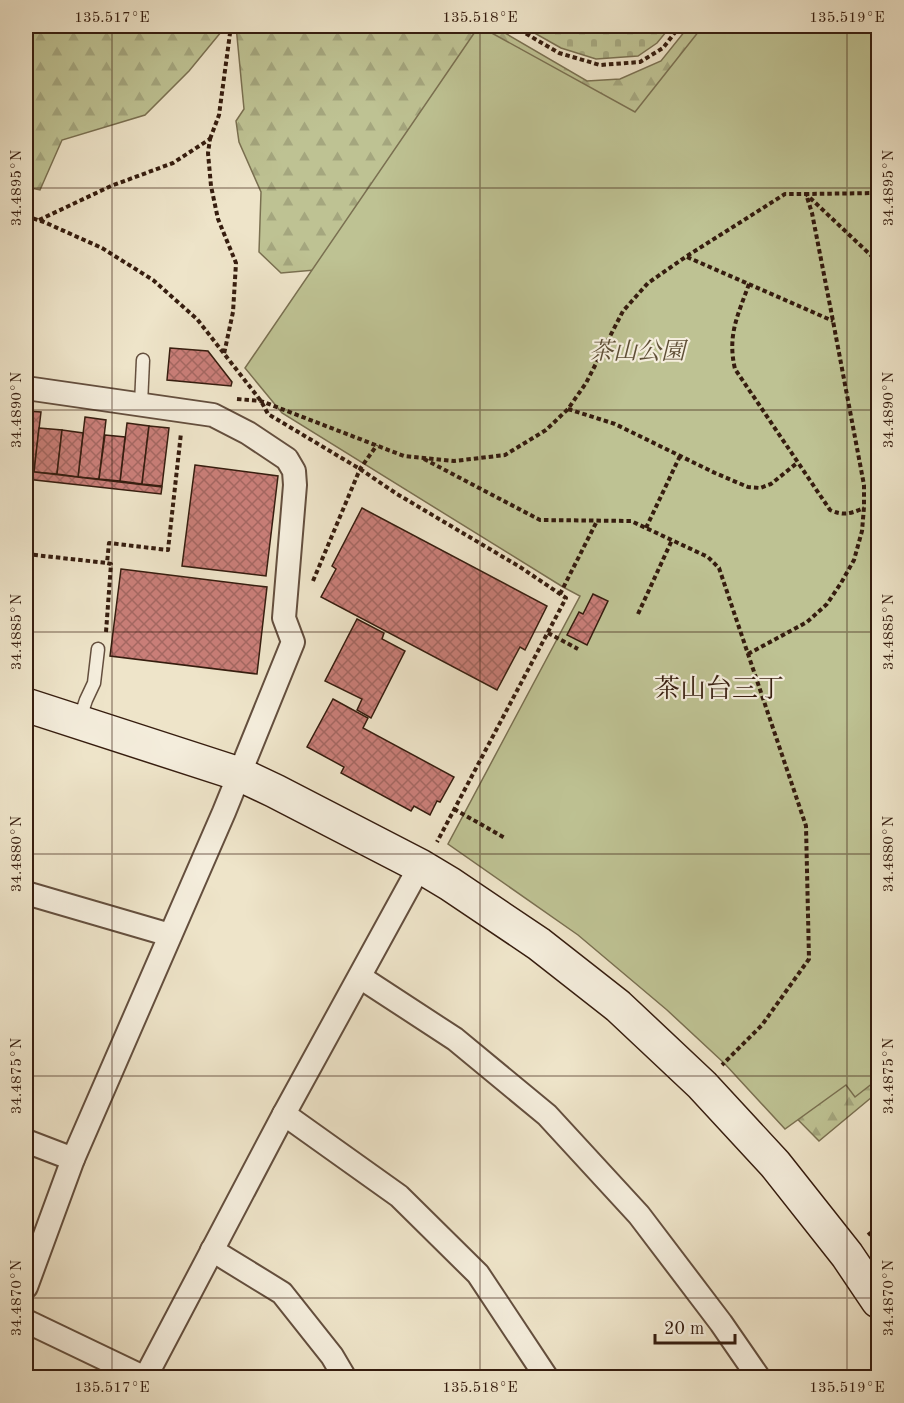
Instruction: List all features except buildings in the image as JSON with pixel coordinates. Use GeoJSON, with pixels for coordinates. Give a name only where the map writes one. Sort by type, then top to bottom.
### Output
{"type":"FeatureCollection","features":[{"type":"Feature","properties":{"kind":"street"},"geometry":{"type":"LineString","coordinates":[[26,388],[213,415],[248,433],[287,459],[294,471],[295,485],[284,618],[293,642],[239,774],[73,1159],[26,1287]]}},
{"type":"Feature","properties":{"kind":"street"},"geometry":{"type":"LineString","coordinates":[[26,705],[239,774],[427,856],[450,884],[538,944],[618,1006],[702,1085],[775,1164],[879,1301]]}},
{"type":"Feature","properties":{"kind":"street"},"geometry":{"type":"LineString","coordinates":[[26,1321],[145,1377],[284,1114],[427,856]]}},
{"type":"Feature","properties":{"kind":"street"},"geometry":{"type":"LineString","coordinates":[[26,893],[170,935]]}},
{"type":"Feature","properties":{"kind":"street"},"geometry":{"type":"LineString","coordinates":[[360,977],[455,1039],[547,1115],[639,1215],[759,1377]]}},
{"type":"Feature","properties":{"kind":"street"},"geometry":{"type":"LineString","coordinates":[[284,1114],[399,1196],[478,1274],[547,1377]]}},
{"type":"Feature","properties":{"kind":"street"},"geometry":{"type":"LineString","coordinates":[[26,1141],[73,1159]]}},
{"type":"Feature","properties":{"kind":"street"},"geometry":{"type":"LineString","coordinates":[[212,1250],[282,1293],[332,1356],[345,1377]]}},
{"type":"Feature","properties":{"kind":"lane"},"geometry":{"type":"LineString","coordinates":[[141,404],[143,360]]}},
{"type":"Feature","properties":{"kind":"lane"},"geometry":{"type":"LineString","coordinates":[[79,722],[94,682],[98,649]]}},
{"type":"Feature","properties":{"kind":"path"},"geometry":{"type":"LineString","coordinates":[[224,354],[234,312],[236,263],[218,219],[211,186],[208,153],[210,139],[219,115],[231,26]]}},
{"type":"Feature","properties":{"kind":"path"},"geometry":{"type":"LineString","coordinates":[[513,26],[560,53],[600,65],[640,62],[663,48],[680,26]]}},
{"type":"Feature","properties":{"kind":"path"},"geometry":{"type":"LineString","coordinates":[[38,220],[111,186],[173,163],[210,139]]}},
{"type":"Feature","properties":{"kind":"path"},"geometry":{"type":"LineString","coordinates":[[261,401],[404,456],[454,462],[506,455],[546,430],[568,409],[586,383],[623,311],[648,283],[785,194],[879,193]]}},
{"type":"Feature","properties":{"kind":"path"},"geometry":{"type":"LineString","coordinates":[[806,194],[879,262]]}},
{"type":"Feature","properties":{"kind":"path"},"geometry":{"type":"LineString","coordinates":[[748,654],[807,622],[827,603],[854,560],[862,531],[864,484],[812,213],[806,194]]}},
{"type":"Feature","properties":{"kind":"path"},"geometry":{"type":"LineString","coordinates":[[26,216],[102,248],[153,280],[197,320],[261,401],[268,414],[520,567],[566,598],[427,856]]}},
{"type":"Feature","properties":{"kind":"path"},"geometry":{"type":"LineString","coordinates":[[687,256],[833,321]]}},
{"type":"Feature","properties":{"kind":"path"},"geometry":{"type":"LineString","coordinates":[[749,284],[732,335],[732,356],[735,369],[830,510],[840,514],[850,513],[864,507]]}},
{"type":"Feature","properties":{"kind":"path"},"geometry":{"type":"LineString","coordinates":[[568,409],[615,424],[748,487],[760,488],[771,484],[797,463]]}},
{"type":"Feature","properties":{"kind":"path"},"geometry":{"type":"LineString","coordinates":[[107,563],[109,543],[168,550],[184,411]]}},
{"type":"Feature","properties":{"kind":"path"},"geometry":{"type":"LineString","coordinates":[[311,585],[360,470],[377,445]]}},
{"type":"Feature","properties":{"kind":"path"},"geometry":{"type":"LineString","coordinates":[[646,528],[680,456]]}},
{"type":"Feature","properties":{"kind":"path"},"geometry":{"type":"LineString","coordinates":[[422,458],[540,520],[631,521],[708,557],[719,568],[806,826],[809,958],[762,1025],[702,1085]]}},
{"type":"Feature","properties":{"kind":"path"},"geometry":{"type":"LineString","coordinates":[[560,594],[597,521]]}},
{"type":"Feature","properties":{"kind":"path"},"geometry":{"type":"LineString","coordinates":[[638,614],[672,540]]}},
{"type":"Feature","properties":{"kind":"path"},"geometry":{"type":"LineString","coordinates":[[26,554],[111,564],[106,632]]}},
{"type":"Feature","properties":{"kind":"path"},"geometry":{"type":"LineString","coordinates":[[548,633],[578,649]]}},
{"type":"Feature","properties":{"kind":"path"},"geometry":{"type":"LineString","coordinates":[[454,809],[505,838]]}},
{"type":"Feature","properties":{"kind":"green space"},"geometry":{"type":"Polygon","coordinates":[[[26,26],[226,26],[189,71],[145,115],[62,140],[40,190],[26,187],[26,26]]]}},
{"type":"Feature","properties":{"kind":"green space","name":"茶山公園"},"geometry":{"type":"Polygon","coordinates":[[[236,26],[493,26],[587,81],[620,79],[661,61],[689,26],[878,26],[878,1092],[819,1141],[742,1063],[838,814],[315,270],[281,273],[259,252],[261,192],[239,142],[236,121],[244,109],[236,26]]]}},
{"type":"Feature","properties":{"kind":"green space","name":"茶山公園"},"geometry":{"type":"Polygon","coordinates":[[[479,26],[635,112],[703,26],[878,26],[878,1079],[855,1097],[846,1085],[785,1129],[724,1063],[667,1010],[578,935],[448,844],[580,596],[282,413],[245,368],[479,26]]]}},
{"type":"Feature","properties":{"kind":"green space"},"geometry":{"type":"Polygon","coordinates":[[[522,26],[671,26],[657,43],[638,56],[596,59],[561,48],[522,26]]]}},
{"type":"Feature","properties":{"kind":"district","name":"茶山台三丁"},"geometry":{"type":"Point","coordinates":[719,688]}}]}
